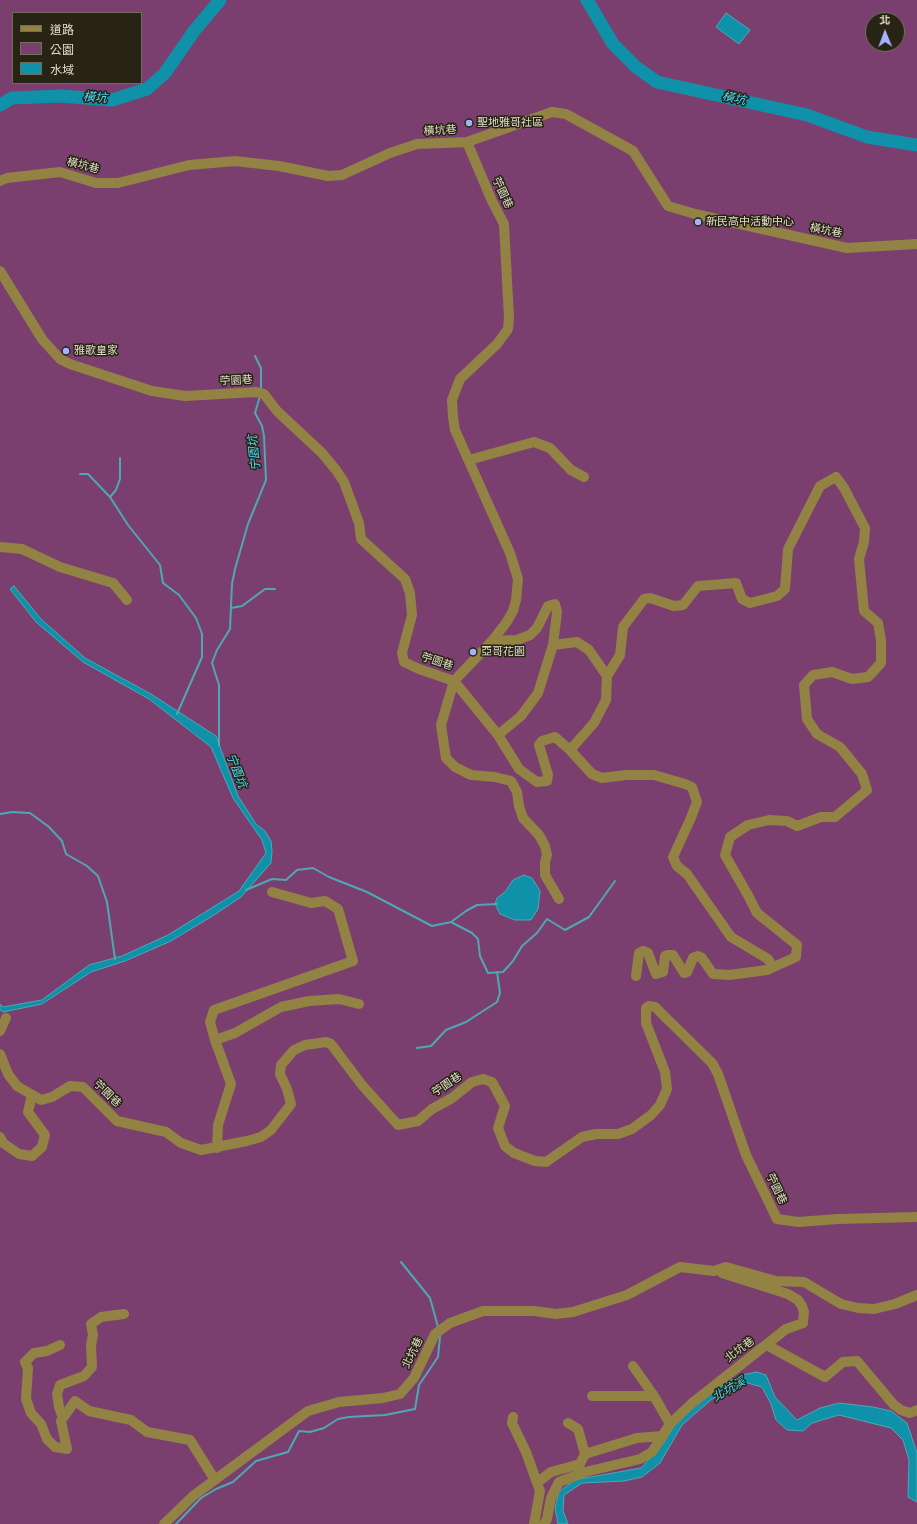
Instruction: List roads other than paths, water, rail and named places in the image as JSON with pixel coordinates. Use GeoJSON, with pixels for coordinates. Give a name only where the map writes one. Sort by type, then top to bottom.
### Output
{"type":"FeatureCollection","features":[{"type":"Feature","properties":{"kind":"street","name":"橫坑巷"},"geometry":{"type":"LineString","coordinates":[[0,181],[8,178],[60,172],[96,183],[118,183],[189,165],[235,161],[279,166],[328,176],[342,175],[390,153],[417,144],[467,142],[552,112],[566,114],[633,151],[668,206],[695,214],[847,248],[917,244]]}},
{"type":"Feature","properties":{"kind":"street","name":"苧園巷"},"geometry":{"type":"LineString","coordinates":[[0,271],[42,339],[60,360],[152,391],[185,396],[260,393],[322,453],[336,470],[344,482],[358,523],[361,539],[405,580],[410,594],[412,615],[402,653],[404,662],[418,669],[454,681],[492,641],[513,611],[516,600],[518,579],[510,553],[455,430],[452,400],[460,379],[497,344],[508,329],[509,318],[504,224],[492,201],[467,142]]}},
{"type":"Feature","properties":{"kind":"street"},"geometry":{"type":"LineString","coordinates":[[469,460],[534,442],[550,448],[571,470],[584,478]]}},
{"type":"Feature","properties":{"kind":"street"},"geometry":{"type":"LineString","coordinates":[[570,750],[594,722],[606,700],[607,676],[620,655],[623,627],[644,598],[650,598],[674,606],[683,605],[698,586],[736,583],[742,599],[750,604],[778,596],[786,589],[788,549],[820,486],[836,477],[844,488],[866,528],[859,559],[864,611],[878,623],[881,640],[881,663],[868,677],[852,679],[832,672],[813,675],[804,685],[807,719],[817,734],[840,747],[862,774],[867,790],[835,817],[821,817],[797,826],[787,821],[769,820],[748,825],[730,837],[725,855],[757,914],[797,945],[796,957],[772,966],[767,970],[729,975],[713,974],[702,958],[698,956],[693,958],[687,972],[684,973],[670,955],[665,956],[663,972],[656,974],[648,953],[643,951],[639,953],[636,976]]}},
{"type":"Feature","properties":{"kind":"street"},"geometry":{"type":"LineString","coordinates":[[0,547],[22,549],[60,567],[113,583],[127,600]]}},
{"type":"Feature","properties":{"kind":"street"},"geometry":{"type":"LineString","coordinates":[[492,641],[517,640],[530,635],[537,628],[548,606],[555,604],[557,612],[554,645],[538,693],[521,716],[498,735]]}},
{"type":"Feature","properties":{"kind":"street"},"geometry":{"type":"LineString","coordinates":[[554,645],[576,642],[588,650],[607,676]]}},
{"type":"Feature","properties":{"kind":"street"},"geometry":{"type":"LineString","coordinates":[[454,681],[498,735],[519,769],[537,782],[547,781],[548,774],[539,746],[542,740],[555,737],[570,750],[592,774],[602,778],[626,775],[654,776],[692,787],[696,802],[690,820],[674,856],[676,866],[687,874],[731,937],[768,959],[772,966]]}},
{"type":"Feature","properties":{"kind":"street"},"geometry":{"type":"LineString","coordinates":[[454,681],[441,725],[446,758],[455,767],[471,775],[495,776],[511,781],[517,792],[518,806],[523,818],[539,835],[545,846],[547,855],[544,862],[545,875],[559,899]]}},
{"type":"Feature","properties":{"kind":"street"},"geometry":{"type":"LineString","coordinates":[[217,1148],[218,1125],[232,1084],[215,1040],[210,1022],[214,1010],[353,961],[338,909],[325,901],[311,903],[272,892]]}},
{"type":"Feature","properties":{"kind":"street"},"geometry":{"type":"LineString","coordinates":[[215,1040],[235,1033],[281,1007],[308,1001],[339,999],[359,1004]]}},
{"type":"Feature","properties":{"kind":"street","name":"苧園巷"},"geometry":{"type":"LineString","coordinates":[[0,1054],[8,1074],[18,1086],[40,1100],[52,1097],[70,1086],[83,1087],[117,1121],[166,1132],[189,1147],[201,1150],[217,1148],[261,1137],[271,1130],[291,1104],[280,1074],[281,1065],[294,1050],[304,1045],[326,1042],[331,1044],[372,1097],[398,1125],[418,1121],[432,1109],[452,1098],[472,1082],[483,1079],[492,1082],[504,1106],[498,1128],[504,1146],[514,1153],[535,1161],[546,1162],[582,1137],[596,1134],[618,1134],[632,1129],[651,1115],[660,1105],[667,1090],[664,1072],[646,1023],[646,1008],[649,1006],[655,1007],[712,1063],[718,1074],[746,1155],[777,1219],[798,1222],[838,1219],[917,1217]]}},
{"type":"Feature","properties":{"kind":"street"},"geometry":{"type":"LineString","coordinates":[[0,1031],[6,1018]]}},
{"type":"Feature","properties":{"kind":"street"},"geometry":{"type":"LineString","coordinates":[[0,1138],[3,1144],[19,1154],[32,1156],[42,1146],[45,1135],[28,1112],[32,1095]]}},
{"type":"Feature","properties":{"kind":"street","name":"北坑巷"},"geometry":{"type":"LineString","coordinates":[[164,1524],[193,1496],[308,1411],[339,1402],[383,1398],[400,1394],[414,1378],[435,1334],[450,1323],[483,1311],[534,1311],[556,1314],[573,1312],[627,1295],[680,1267],[714,1271],[788,1294],[798,1300],[804,1312],[803,1323],[786,1330],[750,1356],[691,1404],[670,1424],[664,1436],[652,1452],[640,1459],[585,1472],[559,1482],[552,1498],[547,1519],[544,1524]]}},
{"type":"Feature","properties":{"kind":"street","name":"北坑巷"},"geometry":{"type":"LineString","coordinates":[[714,1271],[726,1267],[776,1281],[804,1282],[842,1304],[858,1308],[874,1309],[888,1306],[917,1295]]}},
{"type":"Feature","properties":{"kind":"street"},"geometry":{"type":"LineString","coordinates":[[64,1418],[59,1408],[57,1394],[60,1385],[84,1376],[92,1367],[91,1345],[93,1335],[91,1324],[101,1317],[124,1314]]}},
{"type":"Feature","properties":{"kind":"street"},"geometry":{"type":"LineString","coordinates":[[60,1345],[47,1351],[34,1353],[25,1362],[28,1368],[26,1399],[31,1413],[41,1424],[46,1439],[56,1447],[67,1449],[61,1421],[75,1401],[89,1411],[131,1420],[147,1432],[190,1440],[215,1480]]}},
{"type":"Feature","properties":{"kind":"street"},"geometry":{"type":"LineString","coordinates":[[767,1345],[825,1377],[843,1362],[857,1361],[894,1405],[901,1410],[910,1412],[917,1410]]}},
{"type":"Feature","properties":{"kind":"street"},"geometry":{"type":"LineString","coordinates":[[633,1366],[654,1396],[670,1424]]}},
{"type":"Feature","properties":{"kind":"street"},"geometry":{"type":"LineString","coordinates":[[592,1396],[654,1396]]}},
{"type":"Feature","properties":{"kind":"street"},"geometry":{"type":"LineString","coordinates":[[513,1417],[512,1423],[526,1452],[540,1490],[534,1524]]}},
{"type":"Feature","properties":{"kind":"street"},"geometry":{"type":"LineString","coordinates":[[538,1482],[551,1472],[580,1464],[585,1454],[578,1429],[568,1423]]}},
{"type":"Feature","properties":{"kind":"street"},"geometry":{"type":"LineString","coordinates":[[585,1454],[637,1438],[664,1436]]}},
{"type":"Feature","properties":{"kind":"water"},"geometry":{"type":"Polygon","coordinates":[[[726,13],[750,30],[739,44],[716,27],[726,13]]]}},
{"type":"Feature","properties":{"kind":"water"},"geometry":{"type":"Polygon","coordinates":[[[14,586],[41,619],[85,658],[151,694],[216,736],[238,796],[256,824],[265,831],[271,841],[272,851],[271,863],[241,897],[171,941],[125,961],[91,972],[42,1004],[3,1012],[0,1010],[0,1004],[3,1007],[42,1000],[89,965],[122,956],[168,935],[239,891],[266,853],[262,840],[233,798],[211,747],[149,699],[83,662],[36,622],[10,589],[14,586]]]}},
{"type":"Feature","properties":{"kind":"water"},"geometry":{"type":"Polygon","coordinates":[[[524,875],[532,878],[540,891],[538,909],[531,920],[515,920],[500,914],[495,904],[497,898],[505,892],[513,880],[524,875]]]}},
{"type":"Feature","properties":{"kind":"water"},"geometry":{"type":"Polygon","coordinates":[[[757,1372],[766,1375],[775,1397],[797,1420],[820,1408],[839,1403],[873,1407],[891,1411],[907,1423],[917,1453],[917,1502],[908,1497],[909,1460],[903,1440],[891,1428],[839,1415],[812,1423],[803,1431],[787,1430],[776,1420],[771,1404],[762,1387],[744,1382],[712,1399],[682,1425],[660,1463],[642,1477],[624,1481],[582,1483],[564,1495],[563,1511],[568,1524],[558,1524],[555,1508],[559,1492],[574,1480],[641,1468],[663,1444],[674,1426],[711,1391],[741,1375],[757,1372]]]}},
{"type":"Feature","properties":{"kind":"waterway","name":"橫坑"},"geometry":{"type":"LineString","coordinates":[[0,105],[12,98],[61,96],[112,100],[147,89],[165,73],[194,31],[220,0]]}},
{"type":"Feature","properties":{"kind":"waterway","name":"橫坑"},"geometry":{"type":"LineString","coordinates":[[587,0],[613,44],[636,67],[657,82],[807,115],[867,137],[917,145]]}},
{"type":"Feature","properties":{"kind":"waterway","name":"宁園坑"},"geometry":{"type":"LineString","coordinates":[[255,356],[261,368],[261,390]]}},
{"type":"Feature","properties":{"kind":"waterway","name":"宁園坑"},"geometry":{"type":"LineString","coordinates":[[219,746],[219,685],[212,663],[217,650],[230,629],[232,584],[235,569],[248,524],[266,480],[264,436],[262,426],[255,413],[260,396]]}},
{"type":"Feature","properties":{"kind":"waterway"},"geometry":{"type":"LineString","coordinates":[[110,497],[116,490],[120,479],[120,458]]}},
{"type":"Feature","properties":{"kind":"waterway"},"geometry":{"type":"LineString","coordinates":[[80,474],[88,474],[110,497],[128,525],[160,565],[163,583],[179,595],[196,618],[202,634],[202,657],[177,714]]}},
{"type":"Feature","properties":{"kind":"waterway"},"geometry":{"type":"LineString","coordinates":[[231,608],[242,606],[265,589],[275,589]]}},
{"type":"Feature","properties":{"kind":"waterway"},"geometry":{"type":"LineString","coordinates":[[0,814],[12,812],[30,813],[49,827],[62,841],[66,854],[87,866],[98,876],[107,902],[115,959]]}},
{"type":"Feature","properties":{"kind":"waterway"},"geometry":{"type":"LineString","coordinates":[[246,890],[272,879],[286,880],[297,870],[313,868],[329,877],[367,892],[432,926],[451,922],[472,933],[478,939],[480,956],[488,973],[503,972],[513,961],[522,946],[537,933],[547,919],[565,930],[589,917],[615,881]]}},
{"type":"Feature","properties":{"kind":"waterway"},"geometry":{"type":"LineString","coordinates":[[451,922],[477,905],[497,904]]}},
{"type":"Feature","properties":{"kind":"waterway"},"geometry":{"type":"LineString","coordinates":[[417,1048],[431,1046],[446,1030],[466,1022],[497,1002],[500,993],[497,972]]}},
{"type":"Feature","properties":{"kind":"waterway"},"geometry":{"type":"LineString","coordinates":[[401,1262],[430,1298],[438,1327]]}},
{"type":"Feature","properties":{"kind":"waterway"},"geometry":{"type":"LineString","coordinates":[[176,1524],[201,1498],[216,1489],[233,1482],[256,1461],[288,1452],[299,1431],[310,1432],[324,1428],[338,1419],[385,1415],[415,1409],[419,1385],[438,1357],[440,1337]]}},
{"type":"Feature","properties":{"kind":"place","name":"聖地雅哥社區"},"geometry":{"type":"Point","coordinates":[469,123]}},
{"type":"Feature","properties":{"kind":"place","name":"新民高中活動中心"},"geometry":{"type":"Point","coordinates":[698,222]}},
{"type":"Feature","properties":{"kind":"place","name":"雅歌皇家"},"geometry":{"type":"Point","coordinates":[66,351]}},
{"type":"Feature","properties":{"kind":"place","name":"亞哥花園"},"geometry":{"type":"Point","coordinates":[473,652]}},
{"type":"Feature","properties":{"kind":"water label","name":"北坑溪"},"geometry":{"type":"Point","coordinates":[729,1390]}}]}
